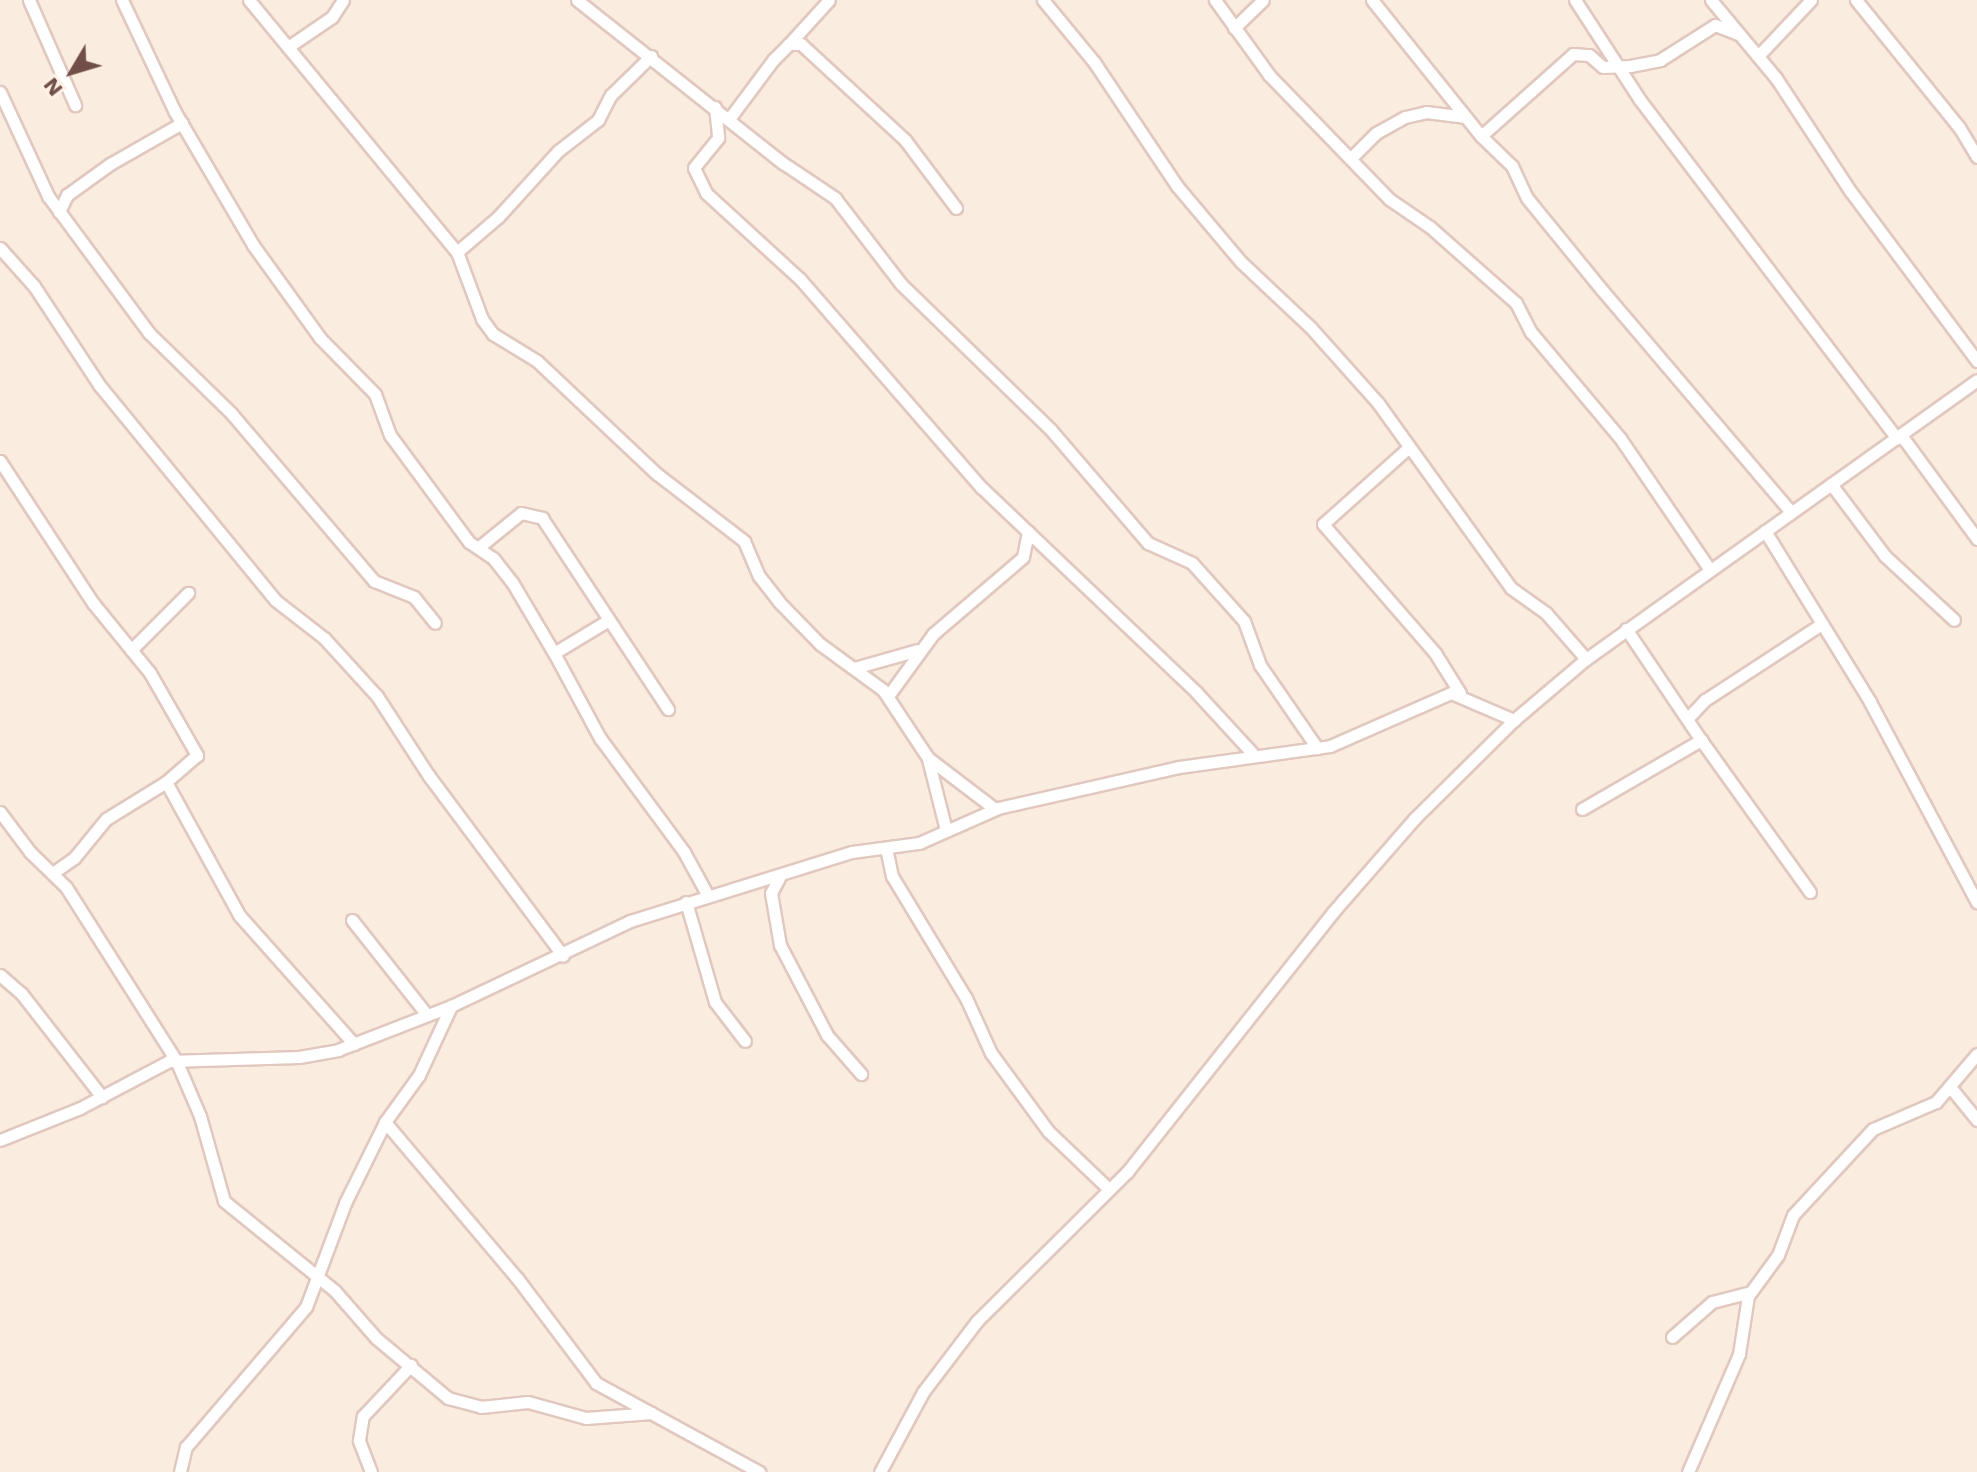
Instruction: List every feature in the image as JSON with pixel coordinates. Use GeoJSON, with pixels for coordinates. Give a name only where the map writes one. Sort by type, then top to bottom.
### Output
{"type":"FeatureCollection","features":[{"type":"Feature","properties":{"kind":"street"},"geometry":{"type":"LineString","coordinates":[[29,0],[75,105]]}},
{"type":"Feature","properties":{"kind":"street"},"geometry":{"type":"LineString","coordinates":[[122,0],[182,123],[271,273],[320,338],[375,394],[390,435],[469,542],[479,547],[512,582],[600,738],[684,852],[707,894]]}},
{"type":"Feature","properties":{"kind":"street"},"geometry":{"type":"LineString","coordinates":[[249,0],[418,211],[457,252],[482,319],[493,334],[537,361],[657,474],[744,541],[759,576],[779,602],[820,644],[888,696],[928,758],[946,830]]}},
{"type":"Feature","properties":{"kind":"street"},"geometry":{"type":"LineString","coordinates":[[288,47],[332,17],[343,0]]}},
{"type":"Feature","properties":{"kind":"street"},"geometry":{"type":"LineString","coordinates":[[577,0],[835,198],[901,284],[1051,430],[1148,543],[1192,563],[1244,621],[1260,665],[1317,748]]}},
{"type":"Feature","properties":{"kind":"street"},"geometry":{"type":"LineString","coordinates":[[729,119],[795,44],[799,31],[829,0]]}},
{"type":"Feature","properties":{"kind":"street"},"geometry":{"type":"LineString","coordinates":[[1043,0],[1094,62],[1177,186],[1241,262],[1311,328],[1378,403],[1511,588],[1546,613],[1586,659]]}},
{"type":"Feature","properties":{"kind":"street"},"geometry":{"type":"LineString","coordinates":[[1215,0],[1269,75],[1396,205],[1430,227],[1516,303],[1531,332],[1620,438],[1710,570]]}},
{"type":"Feature","properties":{"kind":"street"},"geometry":{"type":"LineString","coordinates":[[1234,28],[1263,0]]}},
{"type":"Feature","properties":{"kind":"street"},"geometry":{"type":"LineString","coordinates":[[1372,0],[1481,136],[1512,166],[1534,207],[1791,512]]}},
{"type":"Feature","properties":{"kind":"street"},"geometry":{"type":"LineString","coordinates":[[1575,0],[1626,81],[1977,539]]}},
{"type":"Feature","properties":{"kind":"street"},"geometry":{"type":"LineString","coordinates":[[1711,0],[1758,56],[1851,192],[1977,361]]}},
{"type":"Feature","properties":{"kind":"street"},"geometry":{"type":"LineString","coordinates":[[1758,56],[1772,36],[1811,0]]}},
{"type":"Feature","properties":{"kind":"street"},"geometry":{"type":"LineString","coordinates":[[1856,0],[1959,127],[1977,157]]}},
{"type":"Feature","properties":{"kind":"street"},"geometry":{"type":"LineString","coordinates":[[1481,136],[1569,56],[1589,55],[1603,67],[1660,60],[1715,25],[1741,36],[1772,36]]}},
{"type":"Feature","properties":{"kind":"street"},"geometry":{"type":"LineString","coordinates":[[795,44],[873,107],[956,208]]}},
{"type":"Feature","properties":{"kind":"street"},"geometry":{"type":"LineString","coordinates":[[457,252],[498,217],[558,151],[598,120],[611,95],[651,56]]}},
{"type":"Feature","properties":{"kind":"street"},"geometry":{"type":"LineString","coordinates":[[1626,81],[1630,66]]}},
{"type":"Feature","properties":{"kind":"street"},"geometry":{"type":"LineString","coordinates":[[0,92],[48,196],[149,333],[231,413],[374,581],[414,597],[435,623]]}},
{"type":"Feature","properties":{"kind":"street"},"geometry":{"type":"LineString","coordinates":[[715,107],[718,138],[696,163],[700,184],[800,279],[982,488],[1196,692],[1254,755]]}},
{"type":"Feature","properties":{"kind":"street"},"geometry":{"type":"LineString","coordinates":[[1351,158],[1376,133],[1405,117],[1426,112],[1466,117]]}},
{"type":"Feature","properties":{"kind":"street"},"geometry":{"type":"LineString","coordinates":[[48,196],[67,195],[182,123]]}},
{"type":"Feature","properties":{"kind":"street"},"geometry":{"type":"LineString","coordinates":[[59,212],[67,195]]}},
{"type":"Feature","properties":{"kind":"street"},"geometry":{"type":"LineString","coordinates":[[0,248],[34,286],[133,428],[275,600],[324,638],[377,696],[429,776],[563,956]]}},
{"type":"Feature","properties":{"kind":"street"},"geometry":{"type":"LineString","coordinates":[[880,1472],[923,1392],[977,1321],[1109,1189],[1168,1123],[1367,871],[1514,720],[1626,629],[1977,380]]}},
{"type":"Feature","properties":{"kind":"street"},"geometry":{"type":"LineString","coordinates":[[1408,448],[1323,524],[1435,653],[1460,693],[1514,720]]}},
{"type":"Feature","properties":{"kind":"street"},"geometry":{"type":"LineString","coordinates":[[0,461],[93,603],[166,698],[197,755],[166,782],[106,819],[74,858],[54,872]]}},
{"type":"Feature","properties":{"kind":"street"},"geometry":{"type":"LineString","coordinates":[[1831,484],[1885,556],[1954,620]]}},
{"type":"Feature","properties":{"kind":"street"},"geometry":{"type":"LineString","coordinates":[[479,547],[515,516],[537,515],[668,709]]}},
{"type":"Feature","properties":{"kind":"street"},"geometry":{"type":"LineString","coordinates":[[888,696],[920,649],[956,611],[1023,557],[1028,531]]}},
{"type":"Feature","properties":{"kind":"street"},"geometry":{"type":"LineString","coordinates":[[1765,531],[1870,702],[1977,902]]}},
{"type":"Feature","properties":{"kind":"street"},"geometry":{"type":"LineString","coordinates":[[131,650],[188,593]]}},
{"type":"Feature","properties":{"kind":"street"},"geometry":{"type":"LineString","coordinates":[[554,653],[607,621]]}},
{"type":"Feature","properties":{"kind":"street"},"geometry":{"type":"LineString","coordinates":[[1688,718],[1705,700],[1820,625]]}},
{"type":"Feature","properties":{"kind":"street"},"geometry":{"type":"LineString","coordinates":[[1626,629],[1810,892]]}},
{"type":"Feature","properties":{"kind":"street"},"geometry":{"type":"LineString","coordinates":[[854,668],[920,649]]}},
{"type":"Feature","properties":{"kind":"street"},"geometry":{"type":"LineString","coordinates":[[0,1140],[102,1097],[176,1060],[299,1057],[354,1044],[451,1006],[516,973],[563,956],[630,921],[707,894],[779,878],[852,852],[919,843],[995,809],[1254,755],[1317,748],[1460,693]]}},
{"type":"Feature","properties":{"kind":"street"},"geometry":{"type":"LineString","coordinates":[[1582,809],[1701,740]]}},
{"type":"Feature","properties":{"kind":"street"},"geometry":{"type":"LineString","coordinates":[[928,758],[995,809]]}},
{"type":"Feature","properties":{"kind":"street"},"geometry":{"type":"LineString","coordinates":[[166,782],[239,915],[354,1044]]}},
{"type":"Feature","properties":{"kind":"street"},"geometry":{"type":"LineString","coordinates":[[0,812],[30,852],[54,872],[176,1060],[200,1116],[224,1201],[313,1279],[335,1291],[376,1338],[411,1365],[434,1391],[470,1406],[528,1402],[586,1418],[652,1413]]}},
{"type":"Feature","properties":{"kind":"street"},"geometry":{"type":"LineString","coordinates":[[886,848],[892,876],[966,998],[991,1053],[1048,1131],[1109,1189]]}},
{"type":"Feature","properties":{"kind":"street"},"geometry":{"type":"LineString","coordinates":[[771,893],[779,878]]}},
{"type":"Feature","properties":{"kind":"street"},"geometry":{"type":"LineString","coordinates":[[761,883],[771,893],[780,945],[827,1035],[861,1074]]}},
{"type":"Feature","properties":{"kind":"street"},"geometry":{"type":"LineString","coordinates":[[686,902],[715,1002],[745,1041]]}},
{"type":"Feature","properties":{"kind":"street"},"geometry":{"type":"LineString","coordinates":[[352,920],[427,1015]]}},
{"type":"Feature","properties":{"kind":"street"},"geometry":{"type":"LineString","coordinates":[[0,975],[21,993],[102,1097]]}},
{"type":"Feature","properties":{"kind":"street"},"geometry":{"type":"LineString","coordinates":[[180,1472],[186,1447],[306,1307],[313,1279],[385,1122],[419,1075],[451,1006]]}},
{"type":"Feature","properties":{"kind":"street"},"geometry":{"type":"LineString","coordinates":[[1688,1472],[1739,1354],[1751,1292],[1778,1255],[1793,1215],[1880,1123],[1916,1113],[1946,1092],[1977,1054]]}},
{"type":"Feature","properties":{"kind":"street"},"geometry":{"type":"LineString","coordinates":[[1946,1092],[1977,1120]]}},
{"type":"Feature","properties":{"kind":"street"},"geometry":{"type":"LineString","coordinates":[[385,1122],[517,1278],[596,1383],[759,1472]]}},
{"type":"Feature","properties":{"kind":"street"},"geometry":{"type":"LineString","coordinates":[[0,1127],[15,1133]]}},
{"type":"Feature","properties":{"kind":"street"},"geometry":{"type":"LineString","coordinates":[[1672,1337],[1712,1302],[1751,1292]]}},
{"type":"Feature","properties":{"kind":"street"},"geometry":{"type":"LineString","coordinates":[[371,1472],[359,1440],[363,1416],[411,1365]]}}]}
